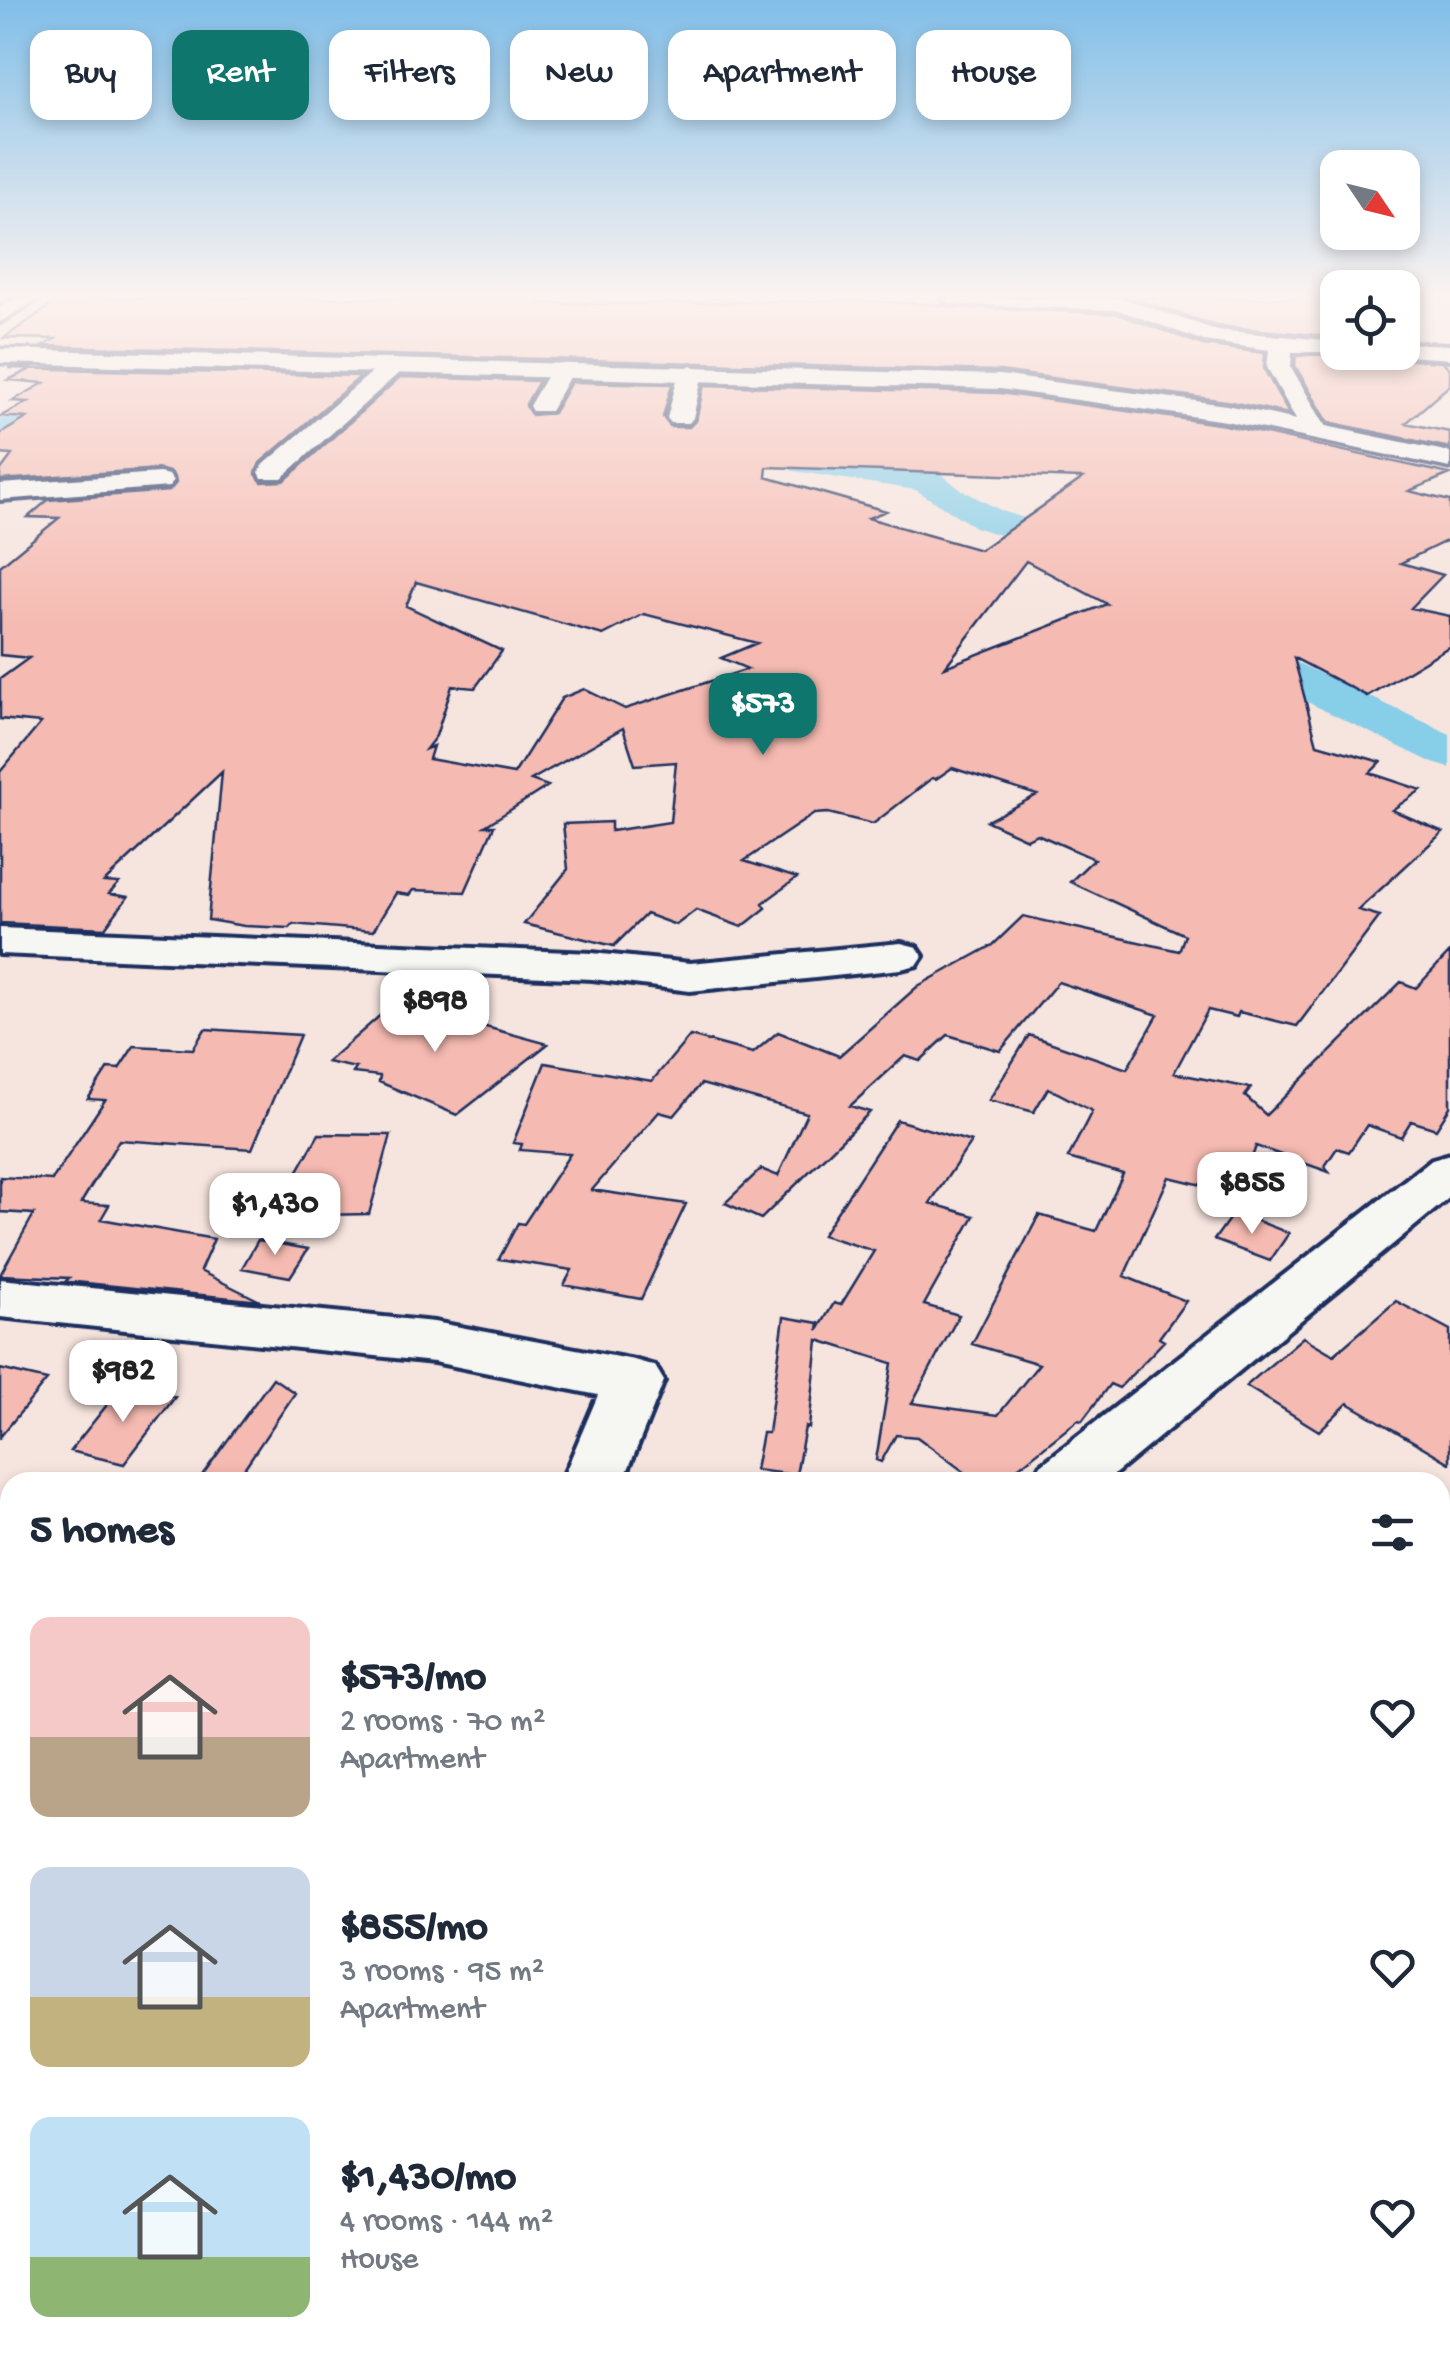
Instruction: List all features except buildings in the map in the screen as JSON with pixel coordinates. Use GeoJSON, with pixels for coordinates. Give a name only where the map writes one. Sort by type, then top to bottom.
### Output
{"type":"FeatureCollection","features":[{"type":"Feature","properties":{"kind":"main road"},"geometry":{"type":"LineString","coordinates":[[1209,408],[1314,427],[1450,460]]}},
{"type":"Feature","properties":{"kind":"street"},"geometry":{"type":"LineString","coordinates":[[272,472],[346,408]]}},
{"type":"Feature","properties":{"kind":"street"},"geometry":{"type":"LineString","coordinates":[[680,418],[682,408]]}},
{"type":"Feature","properties":{"kind":"street"},"geometry":{"type":"LineString","coordinates":[[1303,408],[1314,427]]}},
{"type":"Feature","properties":{"kind":"street"},"geometry":{"type":"LineString","coordinates":[[0,492],[159,481]]}},
{"type":"Feature","properties":{"kind":"street"},"geometry":{"type":"LineString","coordinates":[[0,941],[592,966],[690,977],[901,956]]}},
{"type":"Feature","properties":{"kind":"street"},"geometry":{"type":"LineString","coordinates":[[1075,1472],[1450,1170]]}},
{"type":"Feature","properties":{"kind":"street"},"geometry":{"type":"LineString","coordinates":[[0,1298],[434,1342],[634,1381],[596,1472]]}},
{"type":"Feature","properties":{"kind":"waterway"},"geometry":{"type":"LineString","coordinates":[[0,428],[330,431],[371,435],[434,450]]}},
{"type":"Feature","properties":{"kind":"waterway"},"geometry":{"type":"LineString","coordinates":[[762,445],[806,463],[927,481],[947,497],[989,519],[1100,555]]}},
{"type":"Feature","properties":{"kind":"waterway"},"geometry":{"type":"LineString","coordinates":[[1223,627],[1245,655],[1450,753]]}}]}
